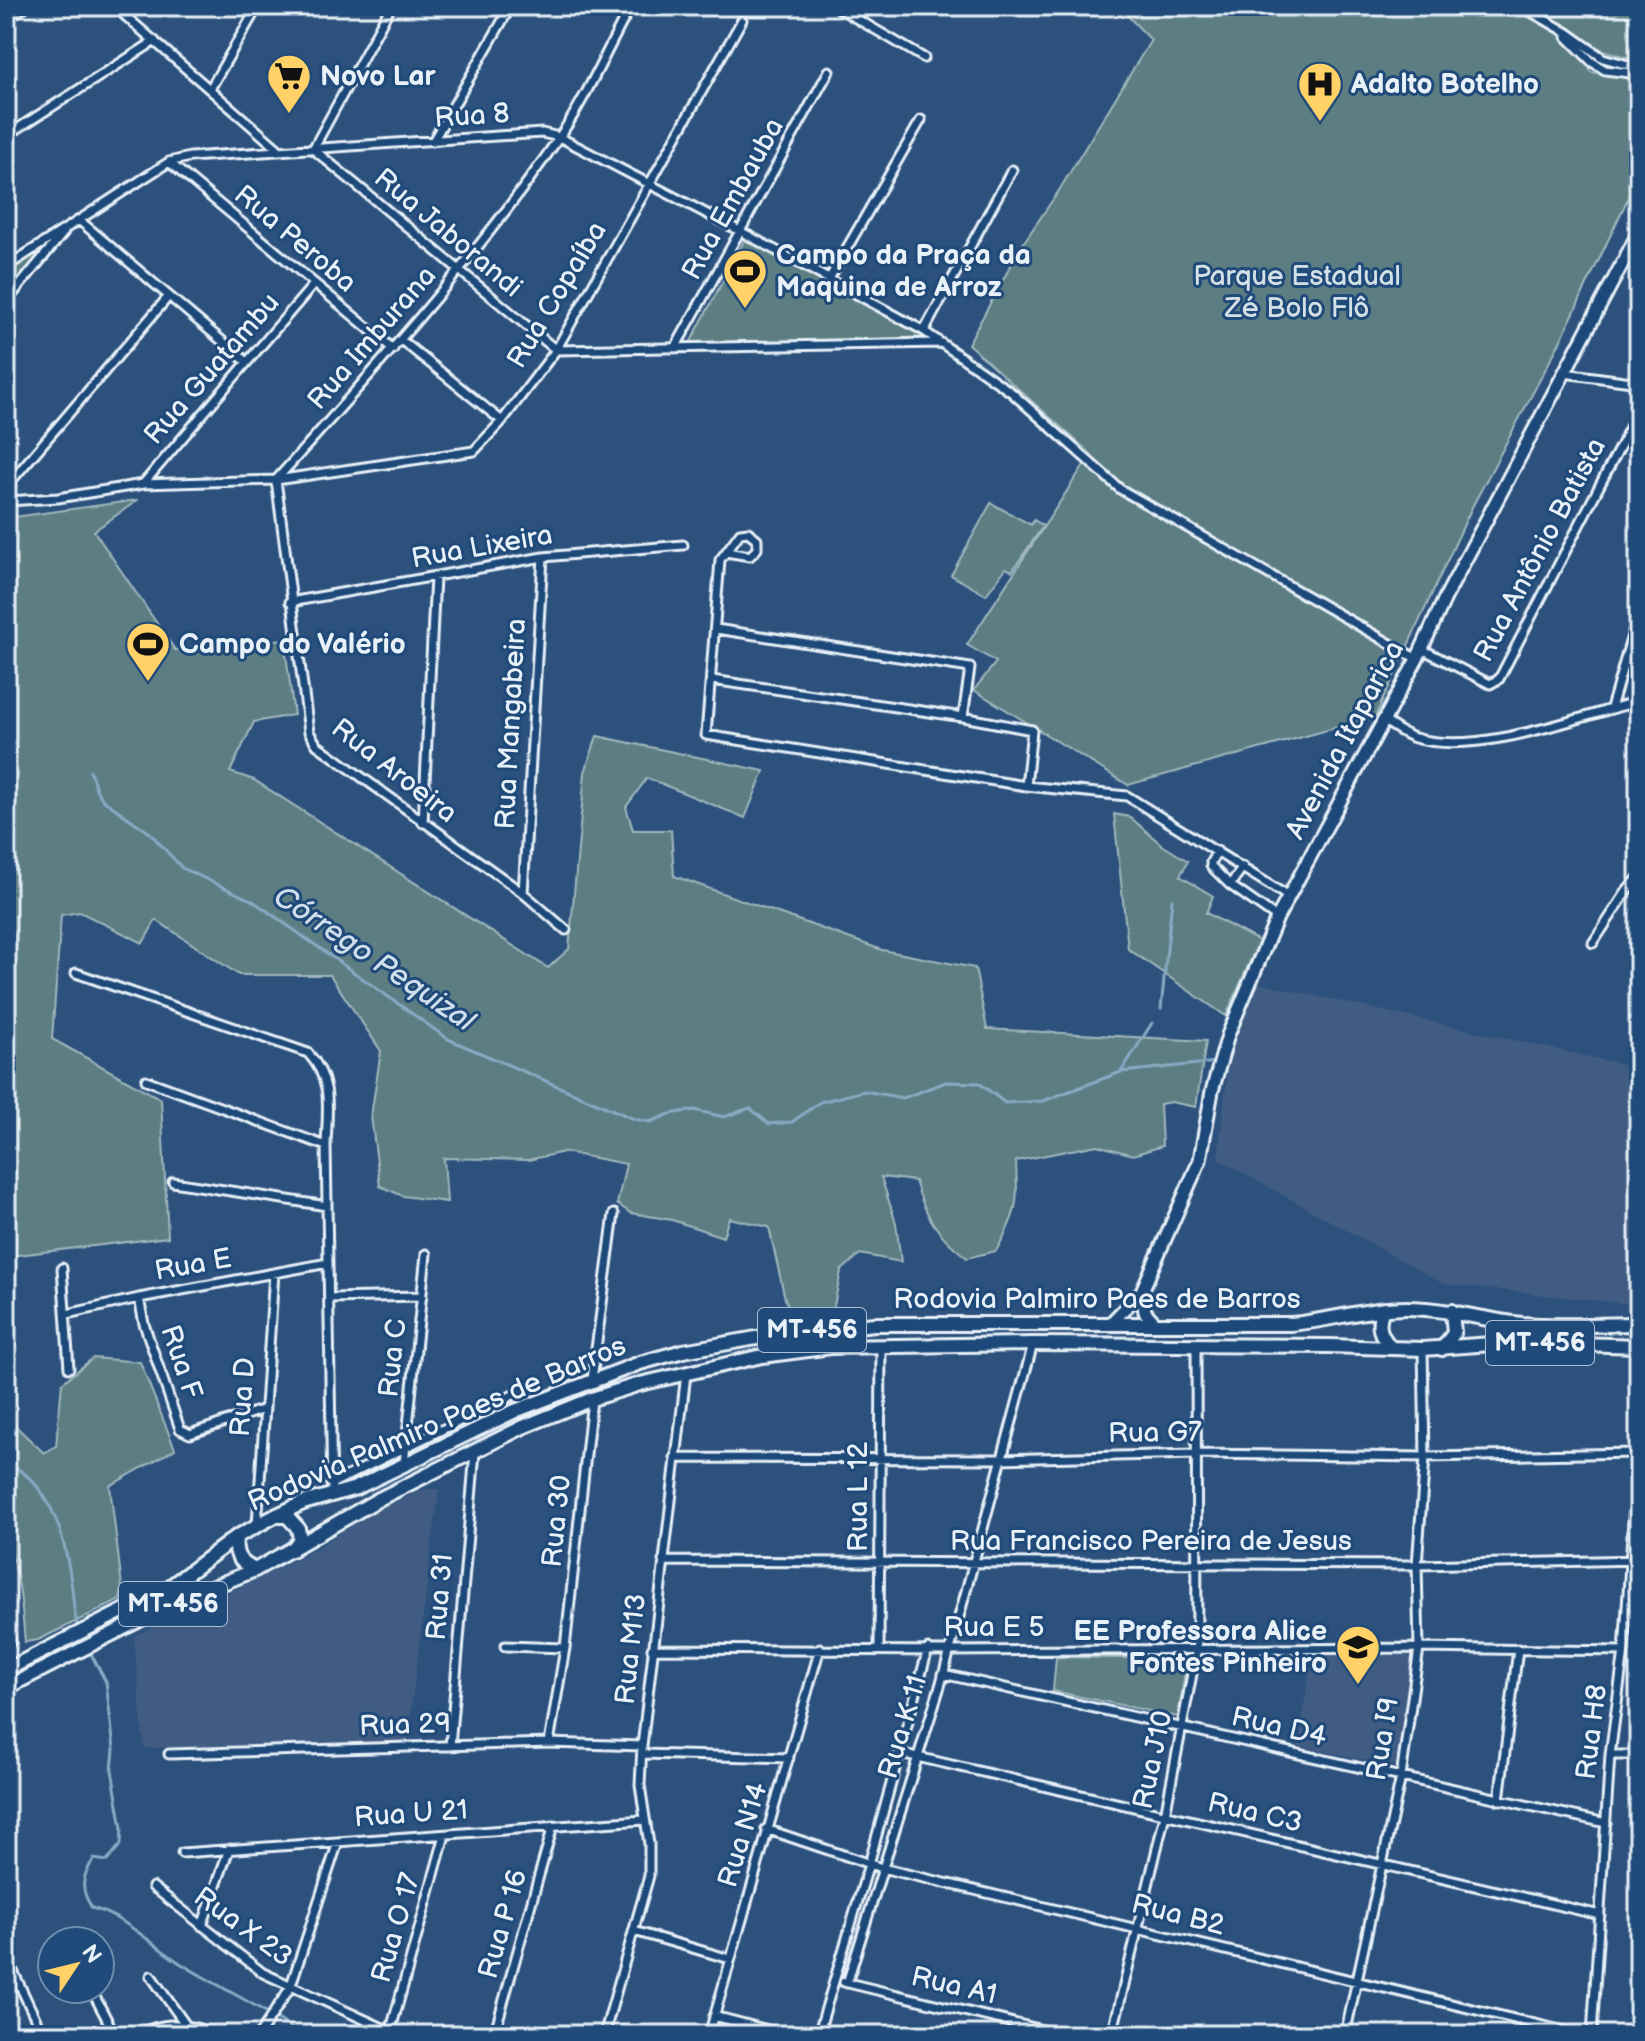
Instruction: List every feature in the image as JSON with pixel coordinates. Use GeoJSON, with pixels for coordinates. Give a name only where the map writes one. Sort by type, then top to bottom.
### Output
{"type":"FeatureCollection","features":[{"type":"Feature","properties":{"kind":"main road","name":"Rodovia Palmiro Paes de Barros"},"geometry":{"type":"LineString","coordinates":[[6,1670],[168,1588],[236,1537],[275,1516],[332,1490],[356,1488],[515,1411],[592,1379],[683,1351],[828,1328],[874,1324],[1290,1324],[1383,1309],[1430,1308],[1522,1324],[1639,1324]]}},
{"type":"Feature","properties":{"kind":"main road"},"geometry":{"type":"LineString","coordinates":[[1383,1309],[1378,1328],[1391,1348]]}},
{"type":"Feature","properties":{"kind":"main road"},"geometry":{"type":"LineString","coordinates":[[1442,1349],[1454,1333],[1452,1311]]}},
{"type":"Feature","properties":{"kind":"main road","name":"Rodovia Palmiro Paes de Barros"},"geometry":{"type":"LineString","coordinates":[[6,1688],[171,1604],[255,1570],[379,1499],[523,1427],[592,1399],[686,1372],[762,1356],[831,1347],[1033,1344],[1442,1349],[1518,1342],[1637,1349]]}},
{"type":"Feature","properties":{"kind":"main road"},"geometry":{"type":"LineString","coordinates":[[275,1516],[287,1516],[298,1528],[300,1539],[292,1550]]}},
{"type":"Feature","properties":{"kind":"main road"},"geometry":{"type":"LineString","coordinates":[[236,1537],[237,1557],[255,1570]]}},
{"type":"Feature","properties":{"kind":"street"},"geometry":{"type":"LineString","coordinates":[[6,19],[26,6]]}},
{"type":"Feature","properties":{"kind":"street"},"geometry":{"type":"LineString","coordinates":[[114,6],[278,149]]}},
{"type":"Feature","properties":{"kind":"street"},"geometry":{"type":"LineString","coordinates":[[210,89],[258,6]]}},
{"type":"Feature","properties":{"kind":"street"},"geometry":{"type":"LineString","coordinates":[[313,149],[391,6]]}},
{"type":"Feature","properties":{"kind":"street"},"geometry":{"type":"LineString","coordinates":[[433,141],[511,6]]}},
{"type":"Feature","properties":{"kind":"street","name":"Rua Imburana"},"geometry":{"type":"LineString","coordinates":[[276,480],[459,271],[559,137],[631,6]]}},
{"type":"Feature","properties":{"kind":"street"},"geometry":{"type":"LineString","coordinates":[[835,6],[924,58]]}},
{"type":"Feature","properties":{"kind":"street"},"geometry":{"type":"LineString","coordinates":[[1521,6],[1603,58],[1639,71]]}},
{"type":"Feature","properties":{"kind":"street","name":"Rua Copaíba"},"geometry":{"type":"LineString","coordinates":[[6,501],[58,498],[143,484],[276,480],[474,451],[502,421],[556,350],[742,20]]}},
{"type":"Feature","properties":{"kind":"street"},"geometry":{"type":"LineString","coordinates":[[6,136],[155,41]]}},
{"type":"Feature","properties":{"kind":"street","name":"Rua Embauba"},"geometry":{"type":"LineString","coordinates":[[675,348],[829,71]]}},
{"type":"Feature","properties":{"kind":"street"},"geometry":{"type":"LineString","coordinates":[[829,279],[921,120]]}},
{"type":"Feature","properties":{"kind":"street","name":"Rua 8"},"geometry":{"type":"LineString","coordinates":[[6,267],[169,162],[190,157],[542,133],[559,137],[649,182],[924,331],[1035,412],[1120,489],[1420,654]]}},
{"type":"Feature","properties":{"kind":"street","name":"Rua Jaborandi"},"geometry":{"type":"LineString","coordinates":[[313,149],[556,350]]}},
{"type":"Feature","properties":{"kind":"street","name":"Rua Peroba"},"geometry":{"type":"LineString","coordinates":[[169,162],[393,349]]}},
{"type":"Feature","properties":{"kind":"street"},"geometry":{"type":"LineString","coordinates":[[924,331],[1012,170]]}},
{"type":"Feature","properties":{"kind":"street"},"geometry":{"type":"LineString","coordinates":[[79,220],[247,362]]}},
{"type":"Feature","properties":{"kind":"street"},"geometry":{"type":"LineString","coordinates":[[6,302],[68,227]]}},
{"type":"Feature","properties":{"kind":"street","name":"Avenida Itaparica"},"geometry":{"type":"LineString","coordinates":[[1110,1324],[1142,1291],[1200,1160],[1212,1091],[1228,1035],[1277,918],[1420,654],[1445,598],[1638,235]]}},
{"type":"Feature","properties":{"kind":"street","name":"Rua Guatambu"},"geometry":{"type":"LineString","coordinates":[[143,484],[314,284]]}},
{"type":"Feature","properties":{"kind":"street"},"geometry":{"type":"LineString","coordinates":[[6,487],[169,296]]}},
{"type":"Feature","properties":{"kind":"street"},"geometry":{"type":"LineString","coordinates":[[401,340],[502,421]]}},
{"type":"Feature","properties":{"kind":"street"},"geometry":{"type":"LineString","coordinates":[[556,350],[943,343]]}},
{"type":"Feature","properties":{"kind":"street"},"geometry":{"type":"LineString","coordinates":[[1564,373],[1639,383]]}},
{"type":"Feature","properties":{"kind":"street","name":"Rua Antônio Batista"},"geometry":{"type":"LineString","coordinates":[[1420,654],[1490,684],[1499,679],[1639,410]]}},
{"type":"Feature","properties":{"kind":"street"},"geometry":{"type":"LineString","coordinates":[[276,480],[290,602]]}},
{"type":"Feature","properties":{"kind":"street"},"geometry":{"type":"LineString","coordinates":[[726,552],[750,556],[757,549],[757,539],[751,533],[740,533],[720,560],[706,735],[1026,786],[1127,796],[1289,897]]}},
{"type":"Feature","properties":{"kind":"street","name":"Rua Lixeira"},"geometry":{"type":"LineString","coordinates":[[290,602],[543,557],[683,545]]}},
{"type":"Feature","properties":{"kind":"street","name":"Rua Mangabeira"},"geometry":{"type":"LineString","coordinates":[[523,893],[543,557]]}},
{"type":"Feature","properties":{"kind":"street"},"geometry":{"type":"LineString","coordinates":[[423,823],[435,577]]}},
{"type":"Feature","properties":{"kind":"street","name":"Rua Aroeira"},"geometry":{"type":"LineString","coordinates":[[290,602],[309,732],[317,745],[523,893],[566,930]]}},
{"type":"Feature","properties":{"kind":"street"},"geometry":{"type":"LineString","coordinates":[[1611,708],[1639,611]]}},
{"type":"Feature","properties":{"kind":"street"},"geometry":{"type":"LineString","coordinates":[[716,629],[970,668],[963,717]]}},
{"type":"Feature","properties":{"kind":"street"},"geometry":{"type":"LineString","coordinates":[[712,680],[1032,730],[1026,786]]}},
{"type":"Feature","properties":{"kind":"street"},"geometry":{"type":"LineString","coordinates":[[1383,720],[1413,738],[1451,744],[1496,740],[1639,701]]}},
{"type":"Feature","properties":{"kind":"street"},"geometry":{"type":"LineString","coordinates":[[1217,851],[1211,866],[1230,885],[1277,918]]}},
{"type":"Feature","properties":{"kind":"street"},"geometry":{"type":"LineString","coordinates":[[1230,885],[1243,867]]}},
{"type":"Feature","properties":{"kind":"street"},"geometry":{"type":"LineString","coordinates":[[1593,943],[1639,877]]}},
{"type":"Feature","properties":{"kind":"street"},"geometry":{"type":"LineString","coordinates":[[76,973],[308,1053],[320,1066],[328,1090],[326,1146],[332,1490],[406,1447],[513,1395]]}},
{"type":"Feature","properties":{"kind":"street"},"geometry":{"type":"LineString","coordinates":[[146,1080],[326,1146]]}},
{"type":"Feature","properties":{"kind":"street"},"geometry":{"type":"LineString","coordinates":[[173,1182],[327,1206]]}},
{"type":"Feature","properties":{"kind":"street"},"geometry":{"type":"LineString","coordinates":[[592,1379],[614,1214]]}},
{"type":"Feature","properties":{"kind":"street","name":"Rua C"},"geometry":{"type":"LineString","coordinates":[[404,1467],[426,1254]]}},
{"type":"Feature","properties":{"kind":"street","name":"Rua E"},"geometry":{"type":"LineString","coordinates":[[67,1314],[328,1263]]}},
{"type":"Feature","properties":{"kind":"street"},"geometry":{"type":"LineString","coordinates":[[62,1268],[69,1368]]}},
{"type":"Feature","properties":{"kind":"street","name":"Rua D"},"geometry":{"type":"LineString","coordinates":[[257,1525],[274,1273]]}},
{"type":"Feature","properties":{"kind":"street"},"geometry":{"type":"LineString","coordinates":[[1142,1291],[1145,1312],[1156,1324]]}},
{"type":"Feature","properties":{"kind":"street"},"geometry":{"type":"LineString","coordinates":[[329,1298],[422,1296]]}},
{"type":"Feature","properties":{"kind":"street","name":"Rua F"},"geometry":{"type":"LineString","coordinates":[[139,1298],[144,1324],[180,1429],[190,1434],[264,1409]]}},
{"type":"Feature","properties":{"kind":"street","name":"Rua K 11"},"geometry":{"type":"LineString","coordinates":[[847,1983],[943,1674],[1033,1344]]}},
{"type":"Feature","properties":{"kind":"street","name":"Rua J10"},"geometry":{"type":"LineString","coordinates":[[1112,2035],[1165,1815],[1197,1648],[1196,1345]]}},
{"type":"Feature","properties":{"kind":"street","name":"Rua L 12"},"geometry":{"type":"LineString","coordinates":[[879,1649],[881,1346]]}},
{"type":"Feature","properties":{"kind":"street","name":"Rua I9"},"geometry":{"type":"LineString","coordinates":[[1345,2035],[1401,1777],[1419,1648],[1417,1565],[1425,1457],[1423,1349]]}},
{"type":"Feature","properties":{"kind":"street","name":"Rua M13"},"geometry":{"type":"LineString","coordinates":[[604,2035],[649,1876],[649,1844],[640,1785],[642,1750],[686,1372]]}},
{"type":"Feature","properties":{"kind":"street","name":"Rua 30"},"geometry":{"type":"LineString","coordinates":[[549,1743],[565,1648],[592,1399]]}},
{"type":"Feature","properties":{"kind":"street","name":"Rua H8"},"geometry":{"type":"LineString","coordinates":[[1592,2035],[1610,1755],[1635,1560],[1639,1433]]}},
{"type":"Feature","properties":{"kind":"street","name":"Rua 31"},"geometry":{"type":"LineString","coordinates":[[450,1746],[475,1452]]}},
{"type":"Feature","properties":{"kind":"street","name":"Rua G7"},"geometry":{"type":"LineString","coordinates":[[675,1458],[881,1456],[1000,1459],[1196,1454],[1425,1457],[1637,1453]]}},
{"type":"Feature","properties":{"kind":"street","name":"Rua Francisco Pereira de Jesus"},"geometry":{"type":"LineString","coordinates":[[663,1561],[1417,1565],[1635,1560]]}},
{"type":"Feature","properties":{"kind":"street"},"geometry":{"type":"LineString","coordinates":[[505,1646],[565,1648]]}},
{"type":"Feature","properties":{"kind":"street","name":"Rua N14"},"geometry":{"type":"LineString","coordinates":[[709,2035],[820,1648]]}},
{"type":"Feature","properties":{"kind":"street","name":"Rua E 5"},"geometry":{"type":"LineString","coordinates":[[652,1649],[1419,1648],[1624,1651]]}},
{"type":"Feature","properties":{"kind":"street","name":"Rua K 11"},"geometry":{"type":"LineString","coordinates":[[818,2035],[928,1649]]}},
{"type":"Feature","properties":{"kind":"street"},"geometry":{"type":"LineString","coordinates":[[1499,1800],[1518,1649]]}},
{"type":"Feature","properties":{"kind":"street","name":"Rua D4"},"geometry":{"type":"LineString","coordinates":[[943,1674],[1606,1823]]}},
{"type":"Feature","properties":{"kind":"street","name":"Rua 29"},"geometry":{"type":"LineString","coordinates":[[169,1754],[549,1743],[789,1758]]}},
{"type":"Feature","properties":{"kind":"street","name":"Rua C3"},"geometry":{"type":"LineString","coordinates":[[900,1753],[1600,1915]]}},
{"type":"Feature","properties":{"kind":"street"},"geometry":{"type":"LineString","coordinates":[[1610,1755],[1639,1755]]}},
{"type":"Feature","properties":{"kind":"street","name":"Rua U 21"},"geometry":{"type":"LineString","coordinates":[[182,1853],[644,1820]]}},
{"type":"Feature","properties":{"kind":"street","name":"Rua P 16"},"geometry":{"type":"LineString","coordinates":[[494,2035],[553,1826]]}},
{"type":"Feature","properties":{"kind":"street","name":"Rua B2"},"geometry":{"type":"LineString","coordinates":[[766,1829],[882,1868],[1581,2035]]}},
{"type":"Feature","properties":{"kind":"street","name":"Rua O 17"},"geometry":{"type":"LineString","coordinates":[[394,2034],[445,1835]]}},
{"type":"Feature","properties":{"kind":"street"},"geometry":{"type":"LineString","coordinates":[[259,2035],[290,1988],[338,1842]]}},
{"type":"Feature","properties":{"kind":"street"},"geometry":{"type":"LineString","coordinates":[[202,1926],[229,1849]]}},
{"type":"Feature","properties":{"kind":"street","name":"Rua X 23"},"geometry":{"type":"LineString","coordinates":[[153,1887],[263,1973],[394,2034]]}},
{"type":"Feature","properties":{"kind":"street"},"geometry":{"type":"LineString","coordinates":[[634,1931],[730,1959]]}},
{"type":"Feature","properties":{"kind":"street"},"geometry":{"type":"LineString","coordinates":[[6,1956],[43,2035]]}},
{"type":"Feature","properties":{"kind":"street"},"geometry":{"type":"LineString","coordinates":[[151,1976],[185,2024]]}},
{"type":"Feature","properties":{"kind":"street","name":"Rua A1"},"geometry":{"type":"LineString","coordinates":[[834,1979],[1063,2035]]}},
{"type":"Feature","properties":{"kind":"street"},"geometry":{"type":"LineString","coordinates":[[99,2005],[115,2035]]}},
{"type":"Feature","properties":{"kind":"street"},"geometry":{"type":"LineString","coordinates":[[714,2016],[787,2035]]}},
{"type":"Feature","properties":{"kind":"street"},"geometry":{"type":"LineString","coordinates":[[136,2035],[166,2024],[185,2024],[219,2035]]}},
{"type":"Feature","properties":{"kind":"shaded area"},"geometry":{"type":"Polygon","coordinates":[[[1258,983],[1639,1068],[1639,1305],[1444,1284],[1218,1159],[1229,1058],[1258,983]]]}},
{"type":"Feature","properties":{"kind":"shaded area"},"geometry":{"type":"Polygon","coordinates":[[[424,1489],[439,1489],[407,1742],[144,1748],[134,1636],[270,1573],[322,1545],[368,1514],[424,1489]]]}},
{"type":"Feature","properties":{"kind":"shaded area","name":"EE Professora Alice Fontes Pinheiro"},"geometry":{"type":"Polygon","coordinates":[[[1312,1654],[1413,1655],[1399,1767],[1298,1746],[1312,1654]]]}},
{"type":"Feature","properties":{"kind":"green space","name":"Parque Estadual Zé Bolo Flô"},"geometry":{"type":"Polygon","coordinates":[[[1118,6],[1639,6],[1639,61],[1598,48],[1589,68],[1591,72],[1639,80],[1639,175],[1560,342],[1472,507],[1375,717],[1128,785],[974,690],[996,662],[967,645],[1091,454],[968,344],[1022,245],[1151,40],[1118,6]]]}},
{"type":"Feature","properties":{"kind":"green space"},"geometry":{"type":"Polygon","coordinates":[[[745,239],[927,337],[688,347],[745,239]]]}},
{"type":"Feature","properties":{"kind":"green space"},"geometry":{"type":"Polygon","coordinates":[[[46,246],[6,294],[6,273],[46,246]]]}},
{"type":"Feature","properties":{"kind":"green space"},"geometry":{"type":"Polygon","coordinates":[[[138,500],[94,531],[175,650],[284,639],[294,715],[254,722],[230,772],[254,780],[548,968],[569,949],[585,772],[597,736],[764,771],[745,818],[647,778],[626,807],[633,830],[671,830],[674,876],[882,950],[975,968],[987,1029],[1206,1041],[1196,1107],[1171,1102],[1160,1104],[1162,1146],[1133,1155],[1097,1145],[1016,1161],[1015,1208],[1003,1238],[996,1251],[967,1258],[947,1241],[934,1224],[915,1181],[881,1177],[896,1223],[901,1262],[860,1254],[841,1271],[831,1321],[796,1323],[785,1299],[769,1227],[729,1218],[723,1237],[672,1220],[631,1213],[617,1204],[626,1164],[564,1152],[528,1160],[444,1158],[447,1202],[403,1196],[380,1186],[371,1116],[381,1051],[330,975],[239,975],[156,920],[143,943],[80,912],[61,915],[52,1039],[161,1099],[168,1237],[10,1256],[7,1418],[44,1453],[56,1446],[62,1383],[93,1358],[140,1362],[175,1449],[110,1486],[122,1587],[120,1600],[38,1640],[25,1642],[17,1575],[6,1536],[6,518],[138,500]]]}},
{"type":"Feature","properties":{"kind":"green space"},"geometry":{"type":"Polygon","coordinates":[[[991,503],[1031,525],[1034,520],[1043,526],[1012,571],[1006,568],[986,595],[951,575],[991,503]]]}},
{"type":"Feature","properties":{"kind":"green space"},"geometry":{"type":"Polygon","coordinates":[[[1114,814],[1130,817],[1162,845],[1188,861],[1180,876],[1213,896],[1206,913],[1259,941],[1226,1016],[1128,949],[1114,814]]]}},
{"type":"Feature","properties":{"kind":"green space"},"geometry":{"type":"Polygon","coordinates":[[[1056,1657],[1187,1659],[1178,1717],[1053,1691],[1056,1657]]]}},
{"type":"Feature","properties":{"kind":"waterway","name":"Córrego Pequizal"},"geometry":{"type":"LineString","coordinates":[[90,771],[103,800],[150,833],[182,868],[253,901],[448,1039],[634,1119],[650,1122],[670,1114],[694,1110],[724,1117],[750,1108],[769,1124],[792,1122],[820,1102],[864,1091],[903,1098],[946,1082],[979,1083],[1005,1103],[1043,1101],[1121,1072],[1217,1062]]}},
{"type":"Feature","properties":{"kind":"waterway","name":"Córrego Pequizal"},"geometry":{"type":"LineString","coordinates":[[1161,1009],[1172,899]]}},
{"type":"Feature","properties":{"kind":"waterway","name":"Córrego Pequizal"},"geometry":{"type":"LineString","coordinates":[[1121,1072],[1152,1023]]}},
{"type":"Feature","properties":{"kind":"waterway"},"geometry":{"type":"LineString","coordinates":[[6,1463],[34,1483],[53,1513],[65,1547],[79,1631]]}},
{"type":"Feature","properties":{"kind":"waterway"},"geometry":{"type":"LineString","coordinates":[[90,1652],[106,1682],[114,1749],[112,1770],[122,1828],[121,1844],[107,1861],[94,1859],[87,1872],[84,1889],[88,1901],[92,1908],[127,1924],[180,1963],[302,2035]]}},
{"type":"Feature","properties":{"kind":"place","name":"Novo Lar"},"geometry":{"type":"Point","coordinates":[289,115]}},
{"type":"Feature","properties":{"kind":"place","name":"Adalto Botelho"},"geometry":{"type":"Point","coordinates":[1320,123]}},
{"type":"Feature","properties":{"kind":"place","name":"Campo da Praça da Maquina de Arroz"},"geometry":{"type":"Point","coordinates":[745,310]}},
{"type":"Feature","properties":{"kind":"place","name":"Campo do Valério"},"geometry":{"type":"Point","coordinates":[148,683]}},
{"type":"Feature","properties":{"kind":"place","name":"EE Professora Alice Fontes Pinheiro"},"geometry":{"type":"Point","coordinates":[1358,1686]}}]}
